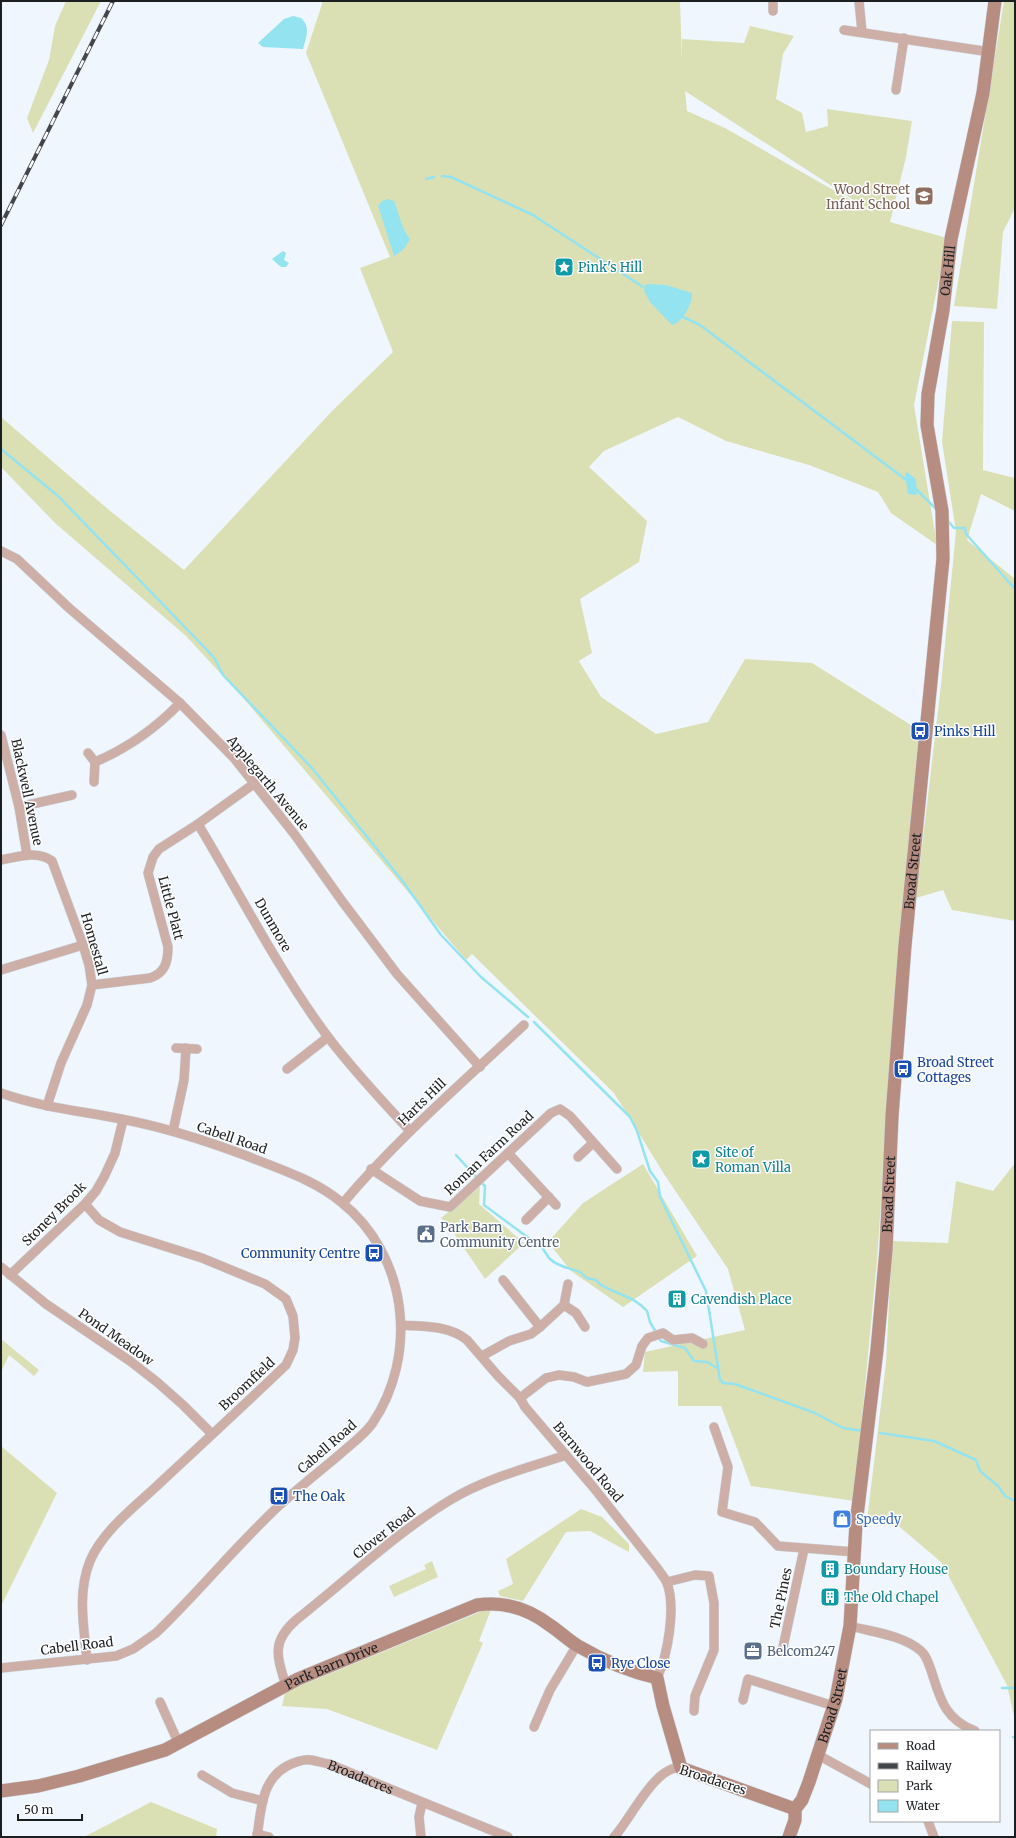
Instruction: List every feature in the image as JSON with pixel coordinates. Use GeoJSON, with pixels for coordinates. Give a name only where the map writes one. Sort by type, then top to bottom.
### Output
{"type":"FeatureCollection","features":[{"type":"Feature","properties":{"kind":"street"},"geometry":{"type":"LineString","coordinates":[[773,1],[773,11]]}},
{"type":"Feature","properties":{"kind":"street"},"geometry":{"type":"LineString","coordinates":[[859,1],[862,32]]}},
{"type":"Feature","properties":{"kind":"street","name":"Oak Hill"},"geometry":{"type":"LineString","coordinates":[[944,541],[942,516],[927,425],[928,394],[943,310],[951,239],[976,129],[990,52],[995,1]]}},
{"type":"Feature","properties":{"kind":"street"},"geometry":{"type":"LineString","coordinates":[[844,30],[990,52]]}},
{"type":"Feature","properties":{"kind":"street"},"geometry":{"type":"LineString","coordinates":[[896,90],[904,38]]}},
{"type":"Feature","properties":{"kind":"street","name":"Broad Street"},"geometry":{"type":"LineString","coordinates":[[789,1837],[794,1820],[795,1809],[802,1800],[834,1706],[850,1626],[857,1511],[877,1350],[886,1250],[892,1116],[905,945],[929,716],[944,541]]}},
{"type":"Feature","properties":{"kind":"street","name":"Applegarth Avenue"},"geometry":{"type":"LineString","coordinates":[[1,551],[17,558],[69,608],[180,703],[255,782],[397,974],[480,1067]]}},
{"type":"Feature","properties":{"kind":"street"},"geometry":{"type":"LineString","coordinates":[[95,762],[121,751],[164,720],[180,703]]}},
{"type":"Feature","properties":{"kind":"street","name":"Blackwell Avenue"},"geometry":{"type":"LineString","coordinates":[[1,735],[19,807],[27,855]]}},
{"type":"Feature","properties":{"kind":"street"},"geometry":{"type":"LineString","coordinates":[[88,753],[95,762],[94,782]]}},
{"type":"Feature","properties":{"kind":"street","name":"Little Platt"},"geometry":{"type":"LineString","coordinates":[[92,985],[150,978],[157,975],[165,968],[168,959],[168,947],[148,873],[149,865],[159,849],[198,824],[255,782]]}},
{"type":"Feature","properties":{"kind":"street"},"geometry":{"type":"LineString","coordinates":[[19,807],[72,795]]}},
{"type":"Feature","properties":{"kind":"street","name":"Dunmore"},"geometry":{"type":"LineString","coordinates":[[198,824],[288,976],[328,1037],[410,1132]]}},
{"type":"Feature","properties":{"kind":"street","name":"Homestall"},"geometry":{"type":"LineString","coordinates":[[1,860],[27,855],[40,855],[52,861],[83,945],[89,966],[92,985],[87,1005],[60,1064],[47,1106]]}},
{"type":"Feature","properties":{"kind":"street"},"geometry":{"type":"LineString","coordinates":[[1,970],[83,945]]}},
{"type":"Feature","properties":{"kind":"street","name":"Harts Hill"},"geometry":{"type":"LineString","coordinates":[[343,1203],[371,1170],[446,1096],[524,1026]]}},
{"type":"Feature","properties":{"kind":"street"},"geometry":{"type":"LineString","coordinates":[[286,1071],[328,1037]]}},
{"type":"Feature","properties":{"kind":"street"},"geometry":{"type":"LineString","coordinates":[[176,1048],[197,1049]]}},
{"type":"Feature","properties":{"kind":"street"},"geometry":{"type":"LineString","coordinates":[[173,1131],[184,1080],[186,1048]]}},
{"type":"Feature","properties":{"kind":"street","name":"Cabell Road"},"geometry":{"type":"LineString","coordinates":[[1,1093],[47,1106],[173,1131],[245,1156],[284,1171],[319,1187],[343,1203],[368,1231],[384,1256],[398,1296],[402,1325],[400,1351],[391,1386],[378,1413],[360,1437],[282,1503],[156,1633],[127,1652],[116,1656],[1,1668]]}},
{"type":"Feature","properties":{"kind":"street","name":"Roman Farm Road"},"geometry":{"type":"LineString","coordinates":[[371,1170],[420,1201],[450,1207],[551,1113],[560,1109],[570,1116],[617,1169]]}},
{"type":"Feature","properties":{"kind":"street","name":"Stoney Brook"},"geometry":{"type":"LineString","coordinates":[[10,1275],[85,1204],[104,1177],[114,1153],[123,1120]]}},
{"type":"Feature","properties":{"kind":"street"},"geometry":{"type":"LineString","coordinates":[[578,1157],[593,1143]]}},
{"type":"Feature","properties":{"kind":"street"},"geometry":{"type":"LineString","coordinates":[[508,1153],[556,1204]]}},
{"type":"Feature","properties":{"kind":"street"},"geometry":{"type":"LineString","coordinates":[[526,1220],[548,1197]]}},
{"type":"Feature","properties":{"kind":"street","name":"Broomfield"},"geometry":{"type":"LineString","coordinates":[[85,1204],[99,1220],[120,1232],[202,1258],[265,1284],[286,1299],[293,1316],[295,1338],[293,1350],[286,1365],[115,1527],[96,1550],[90,1562],[82,1592],[88,1660]]}},
{"type":"Feature","properties":{"kind":"street","name":"Pond Meadow"},"geometry":{"type":"LineString","coordinates":[[1,1267],[46,1304],[130,1361],[157,1382],[212,1434]]}},
{"type":"Feature","properties":{"kind":"street"},"geometry":{"type":"LineString","coordinates":[[503,1280],[540,1327]]}},
{"type":"Feature","properties":{"kind":"street"},"geometry":{"type":"LineString","coordinates":[[482,1356],[509,1341],[531,1334],[540,1327],[564,1304],[568,1284]]}},
{"type":"Feature","properties":{"kind":"street"},"geometry":{"type":"LineString","coordinates":[[564,1304],[576,1313],[585,1327]]}},
{"type":"Feature","properties":{"kind":"street","name":"Barnwood Road"},"geometry":{"type":"LineString","coordinates":[[402,1325],[438,1328],[450,1330],[462,1335],[498,1376],[520,1398],[524,1406],[639,1544],[667,1582],[670,1596],[670,1620],[663,1666],[657,1678]]}},
{"type":"Feature","properties":{"kind":"street"},"geometry":{"type":"LineString","coordinates":[[520,1398],[546,1378],[559,1375],[574,1377],[587,1382],[626,1374],[636,1365],[642,1346],[648,1338],[663,1333],[673,1340],[692,1338],[703,1344]]}},
{"type":"Feature","properties":{"kind":"street"},"geometry":{"type":"LineString","coordinates":[[714,1427],[728,1467],[722,1512],[755,1522],[778,1546],[855,1552]]}},
{"type":"Feature","properties":{"kind":"street","name":"Clover Road"},"geometry":{"type":"LineString","coordinates":[[286,1686],[277,1649],[287,1628],[399,1535],[452,1499],[493,1480],[566,1455]]}},
{"type":"Feature","properties":{"kind":"street","name":"The Pines"},"geometry":{"type":"LineString","coordinates":[[782,1652],[804,1549]]}},
{"type":"Feature","properties":{"kind":"street"},"geometry":{"type":"LineString","coordinates":[[667,1582],[695,1575],[708,1576],[714,1602],[714,1650],[695,1696],[694,1711]]}},
{"type":"Feature","properties":{"kind":"street","name":"Park Barn Drive"},"geometry":{"type":"LineString","coordinates":[[1,1791],[38,1786],[151,1755],[286,1686],[477,1605],[501,1603],[523,1610],[549,1624],[577,1645],[632,1671],[657,1678]]}},
{"type":"Feature","properties":{"kind":"street"},"geometry":{"type":"LineString","coordinates":[[850,1626],[904,1641],[921,1651],[926,1657],[940,1699],[946,1711],[963,1726],[973,1730]]}},
{"type":"Feature","properties":{"kind":"street"},"geometry":{"type":"LineString","coordinates":[[534,1727],[550,1690],[577,1645]]}},
{"type":"Feature","properties":{"kind":"street"},"geometry":{"type":"LineString","coordinates":[[657,1678],[663,1706],[681,1768]]}},
{"type":"Feature","properties":{"kind":"street"},"geometry":{"type":"LineString","coordinates":[[743,1700],[748,1679],[834,1706]]}},
{"type":"Feature","properties":{"kind":"street"},"geometry":{"type":"LineString","coordinates":[[160,1702],[178,1742]]}},
{"type":"Feature","properties":{"kind":"street"},"geometry":{"type":"LineString","coordinates":[[818,1755],[870,1783]]}},
{"type":"Feature","properties":{"kind":"street","name":"Broadacres"},"geometry":{"type":"LineString","coordinates":[[257,1836],[263,1801],[268,1784],[279,1771],[293,1763],[310,1760],[329,1764],[508,1837]]}},
{"type":"Feature","properties":{"kind":"street","name":"Broadacres"},"geometry":{"type":"LineString","coordinates":[[614,1837],[656,1781],[670,1768],[681,1768],[795,1809]]}},
{"type":"Feature","properties":{"kind":"street"},"geometry":{"type":"LineString","coordinates":[[202,1776],[232,1793],[263,1801]]}},
{"type":"Feature","properties":{"kind":"street"},"geometry":{"type":"LineString","coordinates":[[421,1837],[419,1817],[422,1803]]}},
{"type":"Feature","properties":{"kind":"street"},"geometry":{"type":"LineString","coordinates":[[928,1822],[934,1837]]}},
{"type":"Feature","properties":{"kind":"street"},"geometry":{"type":"LineString","coordinates":[[257,1836],[269,1837]]}},
{"type":"Feature","properties":{"kind":"green space"},"geometry":{"type":"Polygon","coordinates":[[[66,1],[101,1],[33,133],[27,118],[49,60],[55,26],[66,1]]]}},
{"type":"Feature","properties":{"kind":"green space"},"geometry":{"type":"Polygon","coordinates":[[[323,1],[680,1],[682,61],[682,39],[744,43],[750,26],[794,36],[783,54],[776,99],[802,113],[806,132],[828,126],[827,109],[912,121],[906,157],[890,222],[947,238],[914,405],[937,545],[891,513],[878,492],[809,465],[726,441],[678,417],[604,451],[589,467],[647,521],[639,562],[580,599],[592,653],[579,661],[601,697],[656,734],[708,722],[745,659],[812,663],[922,732],[897,966],[877,1261],[854,1501],[751,1486],[721,1406],[678,1406],[678,1371],[643,1372],[645,1352],[745,1330],[728,1269],[664,1174],[614,1093],[472,954],[466,960],[244,699],[186,636],[55,523],[1,467],[1,417],[109,510],[184,570],[333,410],[393,352],[360,268],[390,257],[306,53],[323,1]],[[685,91],[687,111],[725,128],[875,214],[685,91]]]}},
{"type":"Feature","properties":{"kind":"green space"},"geometry":{"type":"Polygon","coordinates":[[[1004,1],[1015,1],[1015,208],[1003,232],[997,309],[954,306],[1004,1]]]}},
{"type":"Feature","properties":{"kind":"green space"},"geometry":{"type":"Polygon","coordinates":[[[952,321],[984,322],[983,470],[1015,478],[1015,511],[981,494],[967,540],[1015,579],[1015,921],[952,910],[943,890],[916,898],[941,685],[956,531],[942,442],[952,321]]]}},
{"type":"Feature","properties":{"kind":"green space"},"geometry":{"type":"Polygon","coordinates":[[[1015,1163],[1015,1721],[1007,1685],[941,1562],[895,1523],[867,1520],[886,1363],[892,1241],[948,1243],[956,1181],[993,1191],[1015,1163]]]}},
{"type":"Feature","properties":{"kind":"green space"},"geometry":{"type":"Polygon","coordinates":[[[643,1164],[697,1256],[623,1307],[571,1271],[548,1242],[583,1203],[643,1164]]]}},
{"type":"Feature","properties":{"kind":"green space"},"geometry":{"type":"Polygon","coordinates":[[[480,1185],[479,1204],[524,1243],[485,1279],[451,1229],[441,1218],[480,1185]]]}},
{"type":"Feature","properties":{"kind":"green space"},"geometry":{"type":"Polygon","coordinates":[[[1,1339],[39,1370],[34,1376],[9,1355],[1,1372],[1,1339]]]}},
{"type":"Feature","properties":{"kind":"green space"},"geometry":{"type":"Polygon","coordinates":[[[1,1446],[57,1493],[1,1606],[1,1446]]]}},
{"type":"Feature","properties":{"kind":"green space"},"geometry":{"type":"Polygon","coordinates":[[[581,1509],[602,1517],[629,1544],[629,1552],[590,1531],[566,1532],[523,1601],[500,1596],[498,1591],[513,1584],[506,1559],[581,1509]]]}},
{"type":"Feature","properties":{"kind":"green space"},"geometry":{"type":"Polygon","coordinates":[[[432,1561],[438,1577],[394,1597],[389,1586],[426,1569],[424,1565],[432,1561]]]}},
{"type":"Feature","properties":{"kind":"green space"},"geometry":{"type":"Polygon","coordinates":[[[492,1607],[479,1641],[483,1643],[437,1750],[327,1709],[282,1706],[285,1692],[492,1607]]]}},
{"type":"Feature","properties":{"kind":"green space"},"geometry":{"type":"Polygon","coordinates":[[[151,1802],[217,1829],[216,1837],[84,1837],[151,1802]]]}},
{"type":"Feature","properties":{"kind":"water"},"geometry":{"type":"Polygon","coordinates":[[[293,16],[301,18],[306,25],[307,33],[303,49],[263,47],[258,43],[284,19],[293,16]]]}},
{"type":"Feature","properties":{"kind":"water"},"geometry":{"type":"Polygon","coordinates":[[[388,199],[394,201],[403,226],[410,239],[404,249],[394,256],[378,206],[382,201],[388,199]]]}},
{"type":"Feature","properties":{"kind":"water"},"geometry":{"type":"Polygon","coordinates":[[[283,251],[286,253],[284,260],[289,263],[286,267],[281,267],[272,259],[283,251]]]}},
{"type":"Feature","properties":{"kind":"water"},"geometry":{"type":"Polygon","coordinates":[[[645,285],[666,285],[692,293],[689,307],[679,321],[672,325],[650,302],[644,291],[645,285]]]}},
{"type":"Feature","properties":{"kind":"water"},"geometry":{"type":"Polygon","coordinates":[[[907,472],[916,479],[917,495],[908,494],[905,474],[907,472]]]}},
{"type":"Feature","properties":{"kind":"waterway"},"geometry":{"type":"LineString","coordinates":[[442,176],[451,177],[533,215],[643,287]]}},
{"type":"Feature","properties":{"kind":"waterway"},"geometry":{"type":"LineString","coordinates":[[426,179],[434,177]]}},
{"type":"Feature","properties":{"kind":"waterway"},"geometry":{"type":"LineString","coordinates":[[683,317],[700,325],[909,482]]}},
{"type":"Feature","properties":{"kind":"waterway"},"geometry":{"type":"LineString","coordinates":[[1,449],[58,496],[207,650],[215,659],[223,675],[312,768],[404,883],[441,935],[481,977],[528,1017]]}},
{"type":"Feature","properties":{"kind":"waterway"},"geometry":{"type":"LineString","coordinates":[[915,488],[937,510]]}},
{"type":"Feature","properties":{"kind":"waterway"},"geometry":{"type":"LineString","coordinates":[[948,521],[954,528],[965,528],[966,534],[1015,589]]}},
{"type":"Feature","properties":{"kind":"waterway"},"geometry":{"type":"LineString","coordinates":[[534,1022],[630,1117],[637,1131],[650,1171],[658,1182],[660,1197],[706,1291],[720,1380],[723,1383],[735,1384],[815,1413],[843,1428],[864,1431]]}},
{"type":"Feature","properties":{"kind":"waterway"},"geometry":{"type":"LineString","coordinates":[[456,1155],[477,1178]]}},
{"type":"Feature","properties":{"kind":"waterway"},"geometry":{"type":"LineString","coordinates":[[481,1182],[485,1186],[484,1205],[534,1242],[539,1243],[549,1258]]}},
{"type":"Feature","properties":{"kind":"waterway"},"geometry":{"type":"LineString","coordinates":[[550,1259],[560,1266],[580,1272],[587,1278],[596,1280],[602,1286],[637,1302],[647,1311],[650,1322],[661,1341],[685,1348],[694,1361],[707,1362],[717,1368]]}},
{"type":"Feature","properties":{"kind":"waterway"},"geometry":{"type":"LineString","coordinates":[[880,1433],[934,1441],[976,1460],[980,1471],[998,1486],[1005,1496],[1015,1501]]}},
{"type":"Feature","properties":{"kind":"waterway"},"geometry":{"type":"LineString","coordinates":[[1002,1688],[1015,1688]]}},
{"type":"Feature","properties":{"kind":"railway"},"geometry":{"type":"LineString","coordinates":[[1,225],[113,1]]}},
{"type":"Feature","properties":{"kind":"place","name":"Wood Street Infant School"},"geometry":{"type":"Point","coordinates":[924,196]}},
{"type":"Feature","properties":{"kind":"place","name":"Pink's Hill"},"geometry":{"type":"Point","coordinates":[564,267]}},
{"type":"Feature","properties":{"kind":"place","name":"Pinks Hill"},"geometry":{"type":"Point","coordinates":[920,731]}},
{"type":"Feature","properties":{"kind":"place","name":"Broad Street Cottages"},"geometry":{"type":"Point","coordinates":[903,1069]}},
{"type":"Feature","properties":{"kind":"place","name":"Site of Roman Villa"},"geometry":{"type":"Point","coordinates":[701,1159]}},
{"type":"Feature","properties":{"kind":"place","name":"Park Barn Community Centre"},"geometry":{"type":"Point","coordinates":[426,1234]}},
{"type":"Feature","properties":{"kind":"place","name":"Community Centre"},"geometry":{"type":"Point","coordinates":[374,1253]}},
{"type":"Feature","properties":{"kind":"place","name":"Cavendish Place"},"geometry":{"type":"Point","coordinates":[677,1299]}},
{"type":"Feature","properties":{"kind":"place","name":"The Oak"},"geometry":{"type":"Point","coordinates":[279,1496]}},
{"type":"Feature","properties":{"kind":"place","name":"Speedy"},"geometry":{"type":"Point","coordinates":[842,1519]}},
{"type":"Feature","properties":{"kind":"place","name":"Boundary House"},"geometry":{"type":"Point","coordinates":[830,1569]}},
{"type":"Feature","properties":{"kind":"place","name":"The Old Chapel"},"geometry":{"type":"Point","coordinates":[830,1597]}},
{"type":"Feature","properties":{"kind":"place","name":"Belcom247"},"geometry":{"type":"Point","coordinates":[753,1651]}},
{"type":"Feature","properties":{"kind":"place","name":"Rye Close"},"geometry":{"type":"Point","coordinates":[597,1663]}}]}
